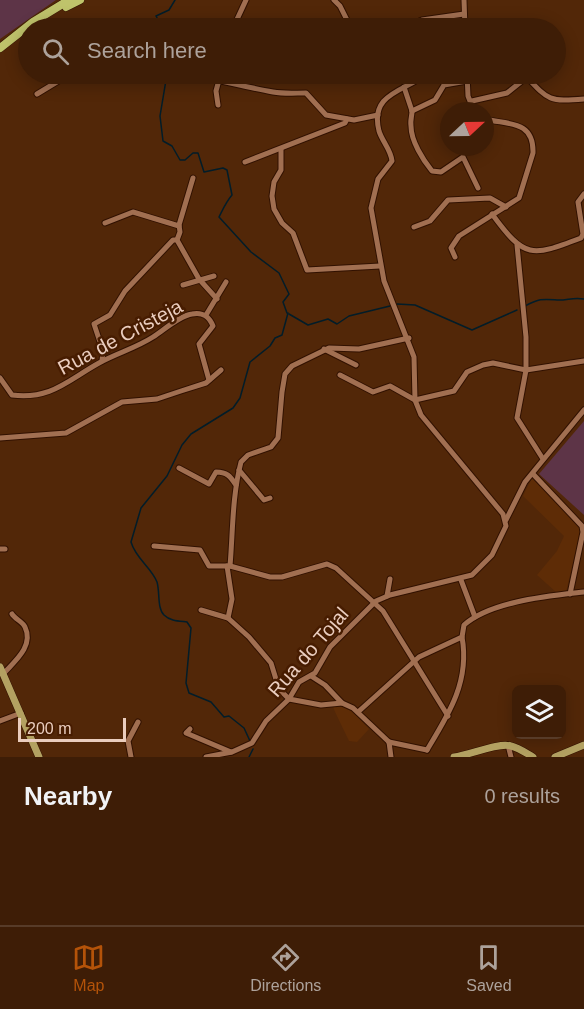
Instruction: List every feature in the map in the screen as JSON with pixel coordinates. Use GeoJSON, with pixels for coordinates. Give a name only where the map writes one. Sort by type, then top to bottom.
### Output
{"type":"FeatureCollection","features":[{"type":"Feature","properties":{"kind":"highway"},"geometry":{"type":"LineString","coordinates":[[40,18],[69,0]]}},
{"type":"Feature","properties":{"kind":"highway"},"geometry":{"type":"LineString","coordinates":[[50,18],[80,0]]}},
{"type":"Feature","properties":{"kind":"highway"},"geometry":{"type":"LineString","coordinates":[[0,48],[18,34]]}},
{"type":"Feature","properties":{"kind":"highway"},"geometry":{"type":"LineString","coordinates":[[0,54],[18,40]]}},
{"type":"Feature","properties":{"kind":"main road"},"geometry":{"type":"LineString","coordinates":[[2,670],[39,757]]}},
{"type":"Feature","properties":{"kind":"main road"},"geometry":{"type":"LineString","coordinates":[[454,757],[464,757],[508,745],[533,757]]}},
{"type":"Feature","properties":{"kind":"main road"},"geometry":{"type":"LineString","coordinates":[[555,757],[584,745]]}},
{"type":"Feature","properties":{"kind":"street"},"geometry":{"type":"LineString","coordinates":[[238,18],[246,0]]}},
{"type":"Feature","properties":{"kind":"street"},"geometry":{"type":"LineString","coordinates":[[334,0],[346,18]]}},
{"type":"Feature","properties":{"kind":"street"},"geometry":{"type":"LineString","coordinates":[[464,0],[464,18]]}},
{"type":"Feature","properties":{"kind":"street"},"geometry":{"type":"LineString","coordinates":[[436,18],[464,14]]}},
{"type":"Feature","properties":{"kind":"street"},"geometry":{"type":"LineString","coordinates":[[37,94],[54,84]]}},
{"type":"Feature","properties":{"kind":"street"},"geometry":{"type":"LineString","coordinates":[[218,84],[216,91],[218,105]]}},
{"type":"Feature","properties":{"kind":"street"},"geometry":{"type":"LineString","coordinates":[[237,84],[274,92],[306,93],[326,115],[346,119],[378,115]]}},
{"type":"Feature","properties":{"kind":"street"},"geometry":{"type":"LineString","coordinates":[[409,84],[389,94],[378,115],[379,130],[392,161],[378,179],[371,208],[380,266],[390,296],[409,338],[414,357],[415,400],[428,427],[459,460],[506,520]]}},
{"type":"Feature","properties":{"kind":"street"},"geometry":{"type":"LineString","coordinates":[[412,111],[435,100],[444,85],[450,84]]}},
{"type":"Feature","properties":{"kind":"street"},"geometry":{"type":"LineString","coordinates":[[467,84],[472,101],[507,93],[516,84]]}},
{"type":"Feature","properties":{"kind":"street"},"geometry":{"type":"LineString","coordinates":[[535,84],[548,98],[556,101],[584,99]]}},
{"type":"Feature","properties":{"kind":"street"},"geometry":{"type":"LineString","coordinates":[[404,87],[412,111],[411,126],[415,141],[432,171],[441,172],[464,157],[478,188]]}},
{"type":"Feature","properties":{"kind":"street"},"geometry":{"type":"LineString","coordinates":[[245,162],[345,123],[346,119]]}},
{"type":"Feature","properties":{"kind":"street"},"geometry":{"type":"LineString","coordinates":[[455,257],[451,248],[453,243],[492,214],[519,198],[522,192],[533,147],[520,126],[513,122],[494,120]]}},
{"type":"Feature","properties":{"kind":"street"},"geometry":{"type":"LineString","coordinates":[[281,149],[281,170],[274,182],[272,196],[274,209],[282,223],[293,233],[307,270],[380,266]]}},
{"type":"Feature","properties":{"kind":"street"},"geometry":{"type":"LineString","coordinates":[[193,178],[177,240],[200,281],[217,299]]}},
{"type":"Feature","properties":{"kind":"street"},"geometry":{"type":"LineString","coordinates":[[492,214],[517,246],[536,253],[581,238],[583,234],[578,202],[584,194]]}},
{"type":"Feature","properties":{"kind":"street"},"geometry":{"type":"LineString","coordinates":[[414,227],[430,221],[436,215],[439,207],[448,200],[490,198],[506,207]]}},
{"type":"Feature","properties":{"kind":"street"},"geometry":{"type":"LineString","coordinates":[[105,223],[133,212],[179,226]]}},
{"type":"Feature","properties":{"kind":"street"},"geometry":{"type":"LineString","coordinates":[[102,362],[103,351],[94,324],[107,318],[125,291],[173,240],[177,240]]}},
{"type":"Feature","properties":{"kind":"street"},"geometry":{"type":"LineString","coordinates":[[517,246],[526,337],[526,370],[518,405],[519,421],[543,459]]}},
{"type":"Feature","properties":{"kind":"street"},"geometry":{"type":"LineString","coordinates":[[183,285],[214,276]]}},
{"type":"Feature","properties":{"kind":"street"},"geometry":{"type":"LineString","coordinates":[[206,315],[226,282]]}},
{"type":"Feature","properties":{"kind":"street","name":"Rua de Cristeja"},"geometry":{"type":"LineString","coordinates":[[0,378],[12,395],[27,397],[67,385],[102,362],[136,347],[190,314],[206,315],[213,326],[199,344],[209,380]]}},
{"type":"Feature","properties":{"kind":"street"},"geometry":{"type":"LineString","coordinates":[[228,618],[232,599],[229,566],[233,547],[231,522],[239,470],[248,455],[271,447],[278,438],[285,374],[292,366],[324,349],[359,350],[409,338]]}},
{"type":"Feature","properties":{"kind":"street"},"geometry":{"type":"LineString","coordinates":[[324,349],[356,365]]}},
{"type":"Feature","properties":{"kind":"street"},"geometry":{"type":"LineString","coordinates":[[340,375],[373,392],[390,386],[415,400],[454,391],[467,372],[483,365],[494,363],[526,370],[584,361]]}},
{"type":"Feature","properties":{"kind":"street"},"geometry":{"type":"LineString","coordinates":[[0,438],[66,432],[122,402],[158,399],[209,380],[221,370]]}},
{"type":"Feature","properties":{"kind":"street"},"geometry":{"type":"LineString","coordinates":[[376,601],[387,596],[460,580],[472,575],[492,555],[525,482],[584,410]]}},
{"type":"Feature","properties":{"kind":"street"},"geometry":{"type":"LineString","coordinates":[[179,468],[208,484],[216,472],[223,472],[229,475],[236,485]]}},
{"type":"Feature","properties":{"kind":"street"},"geometry":{"type":"LineString","coordinates":[[239,470],[264,500],[270,498]]}},
{"type":"Feature","properties":{"kind":"street"},"geometry":{"type":"LineString","coordinates":[[533,474],[582,526],[584,532],[570,594]]}},
{"type":"Feature","properties":{"kind":"street"},"geometry":{"type":"LineString","coordinates":[[154,546],[200,550],[209,566],[229,566],[270,577],[282,577],[327,564],[347,576],[376,601],[398,632],[448,716]]}},
{"type":"Feature","properties":{"kind":"street"},"geometry":{"type":"LineString","coordinates":[[387,596],[390,579]]}},
{"type":"Feature","properties":{"kind":"street"},"geometry":{"type":"LineString","coordinates":[[460,580],[475,617]]}},
{"type":"Feature","properties":{"kind":"street"},"geometry":{"type":"LineString","coordinates":[[428,757],[427,750],[448,716],[463,674],[464,625],[475,617],[515,603],[584,592]]}},
{"type":"Feature","properties":{"kind":"street","name":"Rua do Tojal"},"geometry":{"type":"LineString","coordinates":[[206,757],[232,752],[252,743],[266,721],[289,699],[299,682],[311,676],[330,647],[376,601]]}},
{"type":"Feature","properties":{"kind":"street"},"geometry":{"type":"LineString","coordinates":[[201,609],[228,618],[249,637],[271,663],[279,689],[289,699],[321,705],[342,703]]}},
{"type":"Feature","properties":{"kind":"street"},"geometry":{"type":"LineString","coordinates":[[2,670],[23,651],[27,642],[25,626],[12,614]]}},
{"type":"Feature","properties":{"kind":"street"},"geometry":{"type":"LineString","coordinates":[[358,712],[414,660],[462,637]]}},
{"type":"Feature","properties":{"kind":"street"},"geometry":{"type":"LineString","coordinates":[[311,676],[325,685],[342,703],[358,712],[389,742],[427,750]]}},
{"type":"Feature","properties":{"kind":"street"},"geometry":{"type":"LineString","coordinates":[[0,721],[21,713]]}},
{"type":"Feature","properties":{"kind":"street"},"geometry":{"type":"LineString","coordinates":[[131,757],[128,741],[138,722]]}},
{"type":"Feature","properties":{"kind":"street"},"geometry":{"type":"LineString","coordinates":[[190,729],[186,733],[232,752]]}},
{"type":"Feature","properties":{"kind":"street"},"geometry":{"type":"LineString","coordinates":[[389,742],[391,757]]}},
{"type":"Feature","properties":{"kind":"street"},"geometry":{"type":"LineString","coordinates":[[508,745],[511,757]]}},
{"type":"Feature","properties":{"kind":"shaded area"},"geometry":{"type":"Polygon","coordinates":[[[0,0],[56,0],[30,18],[18,18],[18,26],[0,39],[0,0]]]}},
{"type":"Feature","properties":{"kind":"shaded area"},"geometry":{"type":"Polygon","coordinates":[[[584,421],[584,515],[539,474],[584,421]]]}},
{"type":"Feature","properties":{"kind":"shaded area"},"geometry":{"type":"Polygon","coordinates":[[[532,478],[578,524],[580,533],[566,592],[556,592],[537,575],[557,551],[564,536],[523,496],[532,478]]]}},
{"type":"Feature","properties":{"kind":"shaded area"},"geometry":{"type":"Polygon","coordinates":[[[333,707],[350,709],[369,729],[357,742],[349,741],[333,707]]]}},
{"type":"Feature","properties":{"kind":"waterway"},"geometry":{"type":"LineString","coordinates":[[157,18],[156,16],[169,10],[175,0]]}},
{"type":"Feature","properties":{"kind":"waterway"},"geometry":{"type":"LineString","coordinates":[[165,84],[160,116],[163,141],[172,146],[180,160],[185,160],[193,153],[198,153],[204,172],[223,168],[227,170],[232,195],[219,217],[251,252],[279,273],[289,294],[283,302],[287,313]]}},
{"type":"Feature","properties":{"kind":"waterway"},"geometry":{"type":"LineString","coordinates":[[525,306],[542,300],[584,299]]}},
{"type":"Feature","properties":{"kind":"waterway"},"geometry":{"type":"LineString","coordinates":[[397,304],[415,305],[472,330],[517,310]]}},
{"type":"Feature","properties":{"kind":"waterway"},"geometry":{"type":"LineString","coordinates":[[289,314],[308,325],[328,319],[337,324],[349,316],[390,306]]}},
{"type":"Feature","properties":{"kind":"waterway"},"geometry":{"type":"LineString","coordinates":[[250,741],[244,728],[229,716],[224,717],[211,702],[189,693],[186,683],[191,628],[187,622],[164,615],[157,582],[136,553],[131,542],[141,508],[167,476],[182,445],[191,434],[233,408],[240,398],[250,362],[270,346],[275,338],[282,335],[288,313]]}},
{"type":"Feature","properties":{"kind":"waterway"},"geometry":{"type":"LineString","coordinates":[[249,757],[253,749]]}}]}
